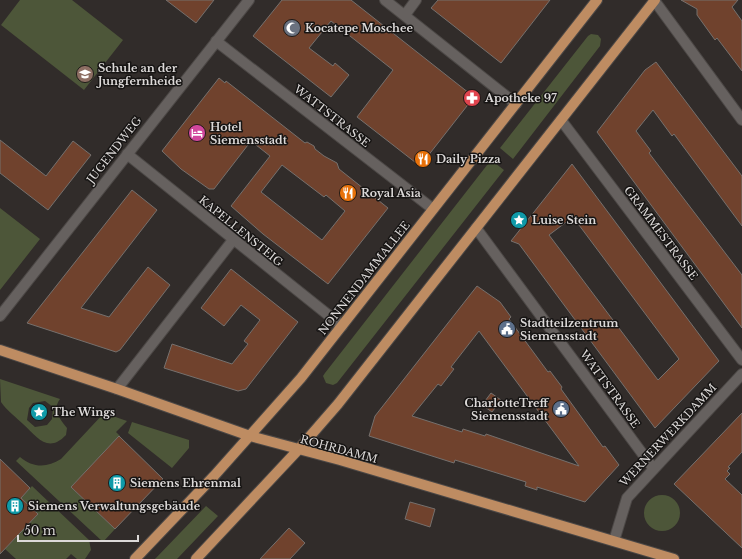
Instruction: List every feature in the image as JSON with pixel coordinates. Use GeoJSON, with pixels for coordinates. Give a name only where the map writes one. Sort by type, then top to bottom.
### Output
{"type":"FeatureCollection","features":[{"type":"Feature","properties":{"kind":"main road","name":"NONNENDAMMALLEE"},"geometry":{"type":"LineString","coordinates":[[135,559],[289,393],[597,0]]}},
{"type":"Feature","properties":{"kind":"main road"},"geometry":{"type":"LineString","coordinates":[[196,559],[298,450],[338,404],[654,0]]}},
{"type":"Feature","properties":{"kind":"main road","name":"ROHRDAMM"},"geometry":{"type":"LineString","coordinates":[[0,350],[117,388],[250,436],[340,460],[674,559]]}},
{"type":"Feature","properties":{"kind":"street","name":"JUGENDWEG"},"geometry":{"type":"LineString","coordinates":[[0,316],[126,154],[249,0]]}},
{"type":"Feature","properties":{"kind":"street"},"geometry":{"type":"LineString","coordinates":[[385,0],[516,104]]}},
{"type":"Feature","properties":{"kind":"street"},"geometry":{"type":"LineString","coordinates":[[405,15],[416,0]]}},
{"type":"Feature","properties":{"kind":"street"},"geometry":{"type":"LineString","coordinates":[[654,0],[742,120]]}},
{"type":"Feature","properties":{"kind":"street","name":"WATTSTRASSE"},"geometry":{"type":"LineString","coordinates":[[216,41],[433,209]]}},
{"type":"Feature","properties":{"kind":"street","name":"GRAMMESTRASSE"},"geometry":{"type":"LineString","coordinates":[[561,120],[742,360]]}},
{"type":"Feature","properties":{"kind":"street","name":"KAPELLENSTEIG"},"geometry":{"type":"LineString","coordinates":[[126,154],[342,326]]}},
{"type":"Feature","properties":{"kind":"street","name":"WATTSTRASSE"},"geometry":{"type":"LineString","coordinates":[[476,228],[653,468]]}},
{"type":"Feature","properties":{"kind":"street"},"geometry":{"type":"LineString","coordinates":[[117,388],[233,240]]}},
{"type":"Feature","properties":{"kind":"street","name":"WERNERWERKDAMM"},"geometry":{"type":"LineString","coordinates":[[614,541],[627,498],[653,468],[742,374]]}},
{"type":"Feature","properties":{"kind":"green space"},"geometry":{"type":"Polygon","coordinates":[[[20,0],[72,0],[123,40],[84,90],[1,25],[20,0]]]}},
{"type":"Feature","properties":{"kind":"green space"},"geometry":{"type":"Polygon","coordinates":[[[591,34],[598,35],[601,39],[600,46],[513,159],[500,148],[591,34]]]}},
{"type":"Feature","properties":{"kind":"green space"},"geometry":{"type":"Polygon","coordinates":[[[491,160],[504,170],[337,383],[333,385],[326,383],[323,376],[325,373],[491,160]]]}},
{"type":"Feature","properties":{"kind":"green space"},"geometry":{"type":"Polygon","coordinates":[[[0,208],[40,239],[0,290],[0,208]]]}},
{"type":"Feature","properties":{"kind":"green space"},"geometry":{"type":"Polygon","coordinates":[[[0,379],[60,399],[57,410],[59,417],[67,428],[66,435],[60,441],[54,443],[43,442],[1,402],[0,379]],[[45,401],[33,403],[29,408],[27,420],[35,427],[47,425],[52,419],[53,407],[45,401]]]}},
{"type":"Feature","properties":{"kind":"green space"},"geometry":{"type":"Polygon","coordinates":[[[104,413],[127,421],[116,432],[120,436],[71,487],[115,529],[103,542],[16,461],[20,457],[25,461],[40,466],[56,462],[61,459],[104,413]]]}},
{"type":"Feature","properties":{"kind":"green space"},"geometry":{"type":"Polygon","coordinates":[[[132,422],[189,440],[189,448],[172,468],[128,433],[132,422]]]}},
{"type":"Feature","properties":{"kind":"green space"},"geometry":{"type":"Polygon","coordinates":[[[32,486],[89,540],[91,550],[85,559],[77,559],[71,554],[66,559],[16,559],[5,549],[38,514],[21,498],[32,486]]]}},
{"type":"Feature","properties":{"kind":"green space"},"geometry":{"type":"Polygon","coordinates":[[[665,495],[675,500],[679,506],[679,520],[675,526],[669,530],[659,531],[649,526],[645,520],[644,510],[649,500],[655,496],[665,495]]]}},
{"type":"Feature","properties":{"kind":"green space"},"geometry":{"type":"Polygon","coordinates":[[[206,506],[218,516],[177,559],[155,559],[206,506]]]}},
{"type":"Feature","properties":{"kind":"building"},"geometry":{"type":"Polygon","coordinates":[[[166,0],[214,0],[196,23],[166,0]]]}},
{"type":"Feature","properties":{"kind":"building"},"geometry":{"type":"Polygon","coordinates":[[[282,0],[351,0],[474,97],[420,166],[357,117],[393,70],[331,21],[309,48],[333,66],[335,63],[349,75],[331,97],[253,36],[282,0]]]}},
{"type":"Feature","properties":{"kind":"building"},"geometry":{"type":"Polygon","coordinates":[[[438,0],[550,0],[501,63],[431,8],[438,0]]]}},
{"type":"Feature","properties":{"kind":"building"},"geometry":{"type":"Polygon","coordinates":[[[681,0],[738,0],[732,7],[742,21],[742,71],[717,38],[715,40],[697,15],[697,9],[681,0]]]}},
{"type":"Feature","properties":{"kind":"building"},"geometry":{"type":"Polygon","coordinates":[[[656,62],[742,176],[742,226],[674,134],[672,136],[653,110],[636,131],[651,151],[649,153],[742,275],[742,328],[597,132],[645,70],[656,62]]]}},
{"type":"Feature","properties":{"kind":"building"},"geometry":{"type":"Polygon","coordinates":[[[219,78],[225,83],[226,81],[305,143],[307,142],[314,146],[315,149],[324,156],[337,163],[339,169],[388,208],[328,284],[263,234],[231,206],[270,156],[251,141],[214,189],[209,189],[181,169],[162,151],[219,78]],[[282,165],[261,192],[322,240],[345,211],[326,195],[324,197],[282,165]]]}},
{"type":"Feature","properties":{"kind":"building"},"geometry":{"type":"Polygon","coordinates":[[[0,140],[46,176],[73,141],[91,155],[48,210],[0,173],[0,140]]]}},
{"type":"Feature","properties":{"kind":"building"},"geometry":{"type":"Polygon","coordinates":[[[572,164],[719,361],[655,428],[519,244],[511,241],[572,164]],[[573,217],[549,235],[658,380],[679,359],[573,217]]]}},
{"type":"Feature","properties":{"kind":"building"},"geometry":{"type":"Polygon","coordinates":[[[132,190],[157,210],[81,308],[109,317],[148,267],[170,285],[120,350],[116,352],[27,323],[132,190]]]}},
{"type":"Feature","properties":{"kind":"building"},"geometry":{"type":"Polygon","coordinates":[[[231,269],[298,322],[246,389],[238,391],[164,368],[172,344],[232,364],[248,344],[244,341],[260,320],[241,305],[224,326],[201,308],[231,269]]]}},
{"type":"Feature","properties":{"kind":"building"},"geometry":{"type":"Polygon","coordinates":[[[477,286],[500,302],[511,317],[509,319],[548,372],[550,371],[562,387],[561,389],[603,447],[605,446],[619,465],[585,502],[537,487],[537,490],[525,486],[526,482],[455,460],[454,463],[369,436],[375,416],[477,286]],[[479,331],[451,367],[454,369],[441,386],[438,384],[412,416],[462,432],[463,429],[485,436],[486,434],[579,466],[479,331]]]}},
{"type":"Feature","properties":{"kind":"building"},"geometry":{"type":"Polygon","coordinates":[[[491,393],[501,400],[492,412],[482,405],[491,393]]]}},
{"type":"Feature","properties":{"kind":"building"},"geometry":{"type":"Polygon","coordinates":[[[742,413],[742,452],[728,467],[730,468],[727,471],[730,474],[725,479],[742,495],[742,548],[674,484],[742,413]]]}},
{"type":"Feature","properties":{"kind":"building","name":"Siemens Ehrenmal"},"geometry":{"type":"Polygon","coordinates":[[[119,436],[163,479],[115,529],[71,487],[119,436]]]}},
{"type":"Feature","properties":{"kind":"building","name":"Siemens Verwaltungsgebäude"},"geometry":{"type":"Polygon","coordinates":[[[0,459],[30,488],[21,498],[38,514],[0,554],[0,459]]]}},
{"type":"Feature","properties":{"kind":"building"},"geometry":{"type":"Polygon","coordinates":[[[410,502],[435,509],[430,527],[405,519],[410,502]]]}},
{"type":"Feature","properties":{"kind":"building"},"geometry":{"type":"Polygon","coordinates":[[[289,528],[305,543],[290,559],[260,559],[289,528]]]}},
{"type":"Feature","properties":{"kind":"place","name":"Kocatepe Moschee"},"geometry":{"type":"Point","coordinates":[292,28]}},
{"type":"Feature","properties":{"kind":"place","name":"Schule an der Jungfernheide"},"geometry":{"type":"Point","coordinates":[85,74]}},
{"type":"Feature","properties":{"kind":"place","name":"Apotheke 97"},"geometry":{"type":"Point","coordinates":[472,98]}},
{"type":"Feature","properties":{"kind":"place","name":"Hotel Siemensstadt"},"geometry":{"type":"Point","coordinates":[197,133]}},
{"type":"Feature","properties":{"kind":"place","name":"Daily Pizza"},"geometry":{"type":"Point","coordinates":[423,159]}},
{"type":"Feature","properties":{"kind":"place","name":"Royal Asia"},"geometry":{"type":"Point","coordinates":[348,193]}},
{"type":"Feature","properties":{"kind":"place","name":"Luise Stein"},"geometry":{"type":"Point","coordinates":[519,220]}},
{"type":"Feature","properties":{"kind":"place","name":"Stadtteilzentrum Siemensstadt"},"geometry":{"type":"Point","coordinates":[507,329]}},
{"type":"Feature","properties":{"kind":"place","name":"CharlotteTreff Siemensstadt"},"geometry":{"type":"Point","coordinates":[561,409]}},
{"type":"Feature","properties":{"kind":"place","name":"The Wings"},"geometry":{"type":"Point","coordinates":[39,412]}},
{"type":"Feature","properties":{"kind":"place","name":"Siemens Ehrenmal"},"geometry":{"type":"Point","coordinates":[117,483]}},
{"type":"Feature","properties":{"kind":"place","name":"Siemens Verwaltungsgebäude"},"geometry":{"type":"Point","coordinates":[15,506]}}]}
